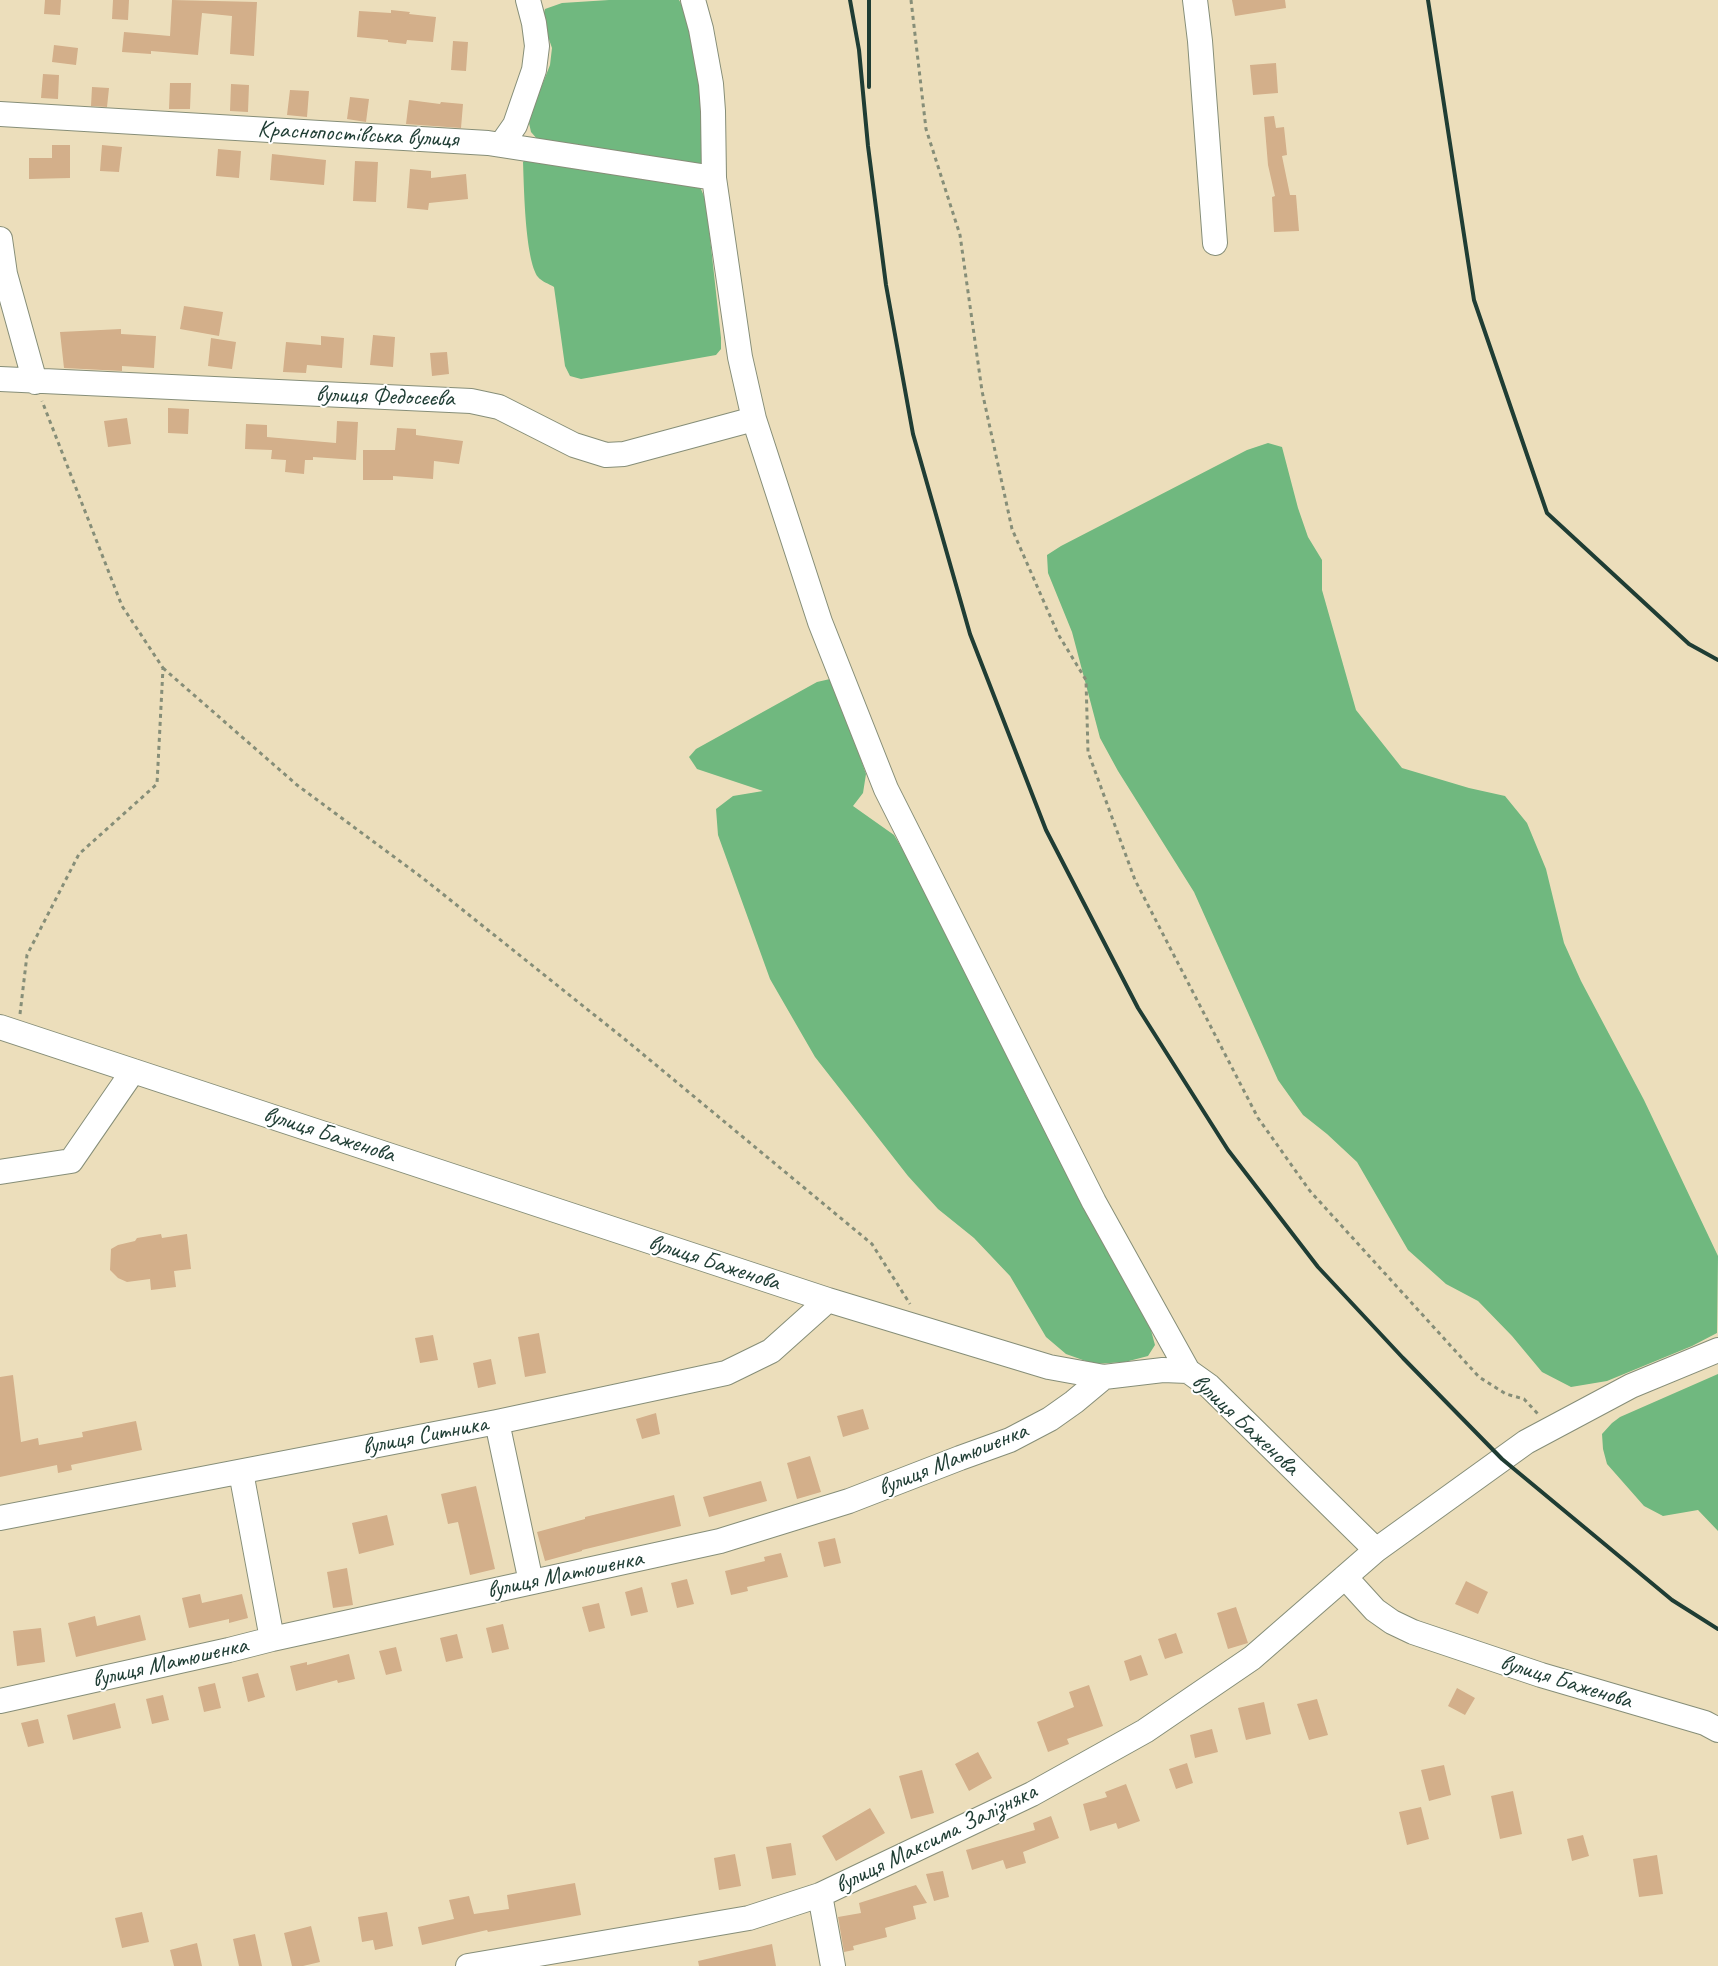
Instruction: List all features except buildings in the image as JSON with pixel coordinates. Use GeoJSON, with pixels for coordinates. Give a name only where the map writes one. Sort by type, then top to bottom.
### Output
{"type":"FeatureCollection","features":[{"type":"Feature","properties":{"kind":"street"},"geometry":{"type":"LineString","coordinates":[[501,145],[515,125],[534,70],[537,46],[528,0]]}},
{"type":"Feature","properties":{"kind":"street"},"geometry":{"type":"LineString","coordinates":[[693,0],[701,29],[711,84],[714,178],[740,357],[754,419],[820,622],[886,789],[1094,1202],[1188,1371]]}},
{"type":"Feature","properties":{"kind":"street"},"geometry":{"type":"LineString","coordinates":[[1195,0],[1215,243]]}},
{"type":"Feature","properties":{"kind":"street","name":"Краснопостівська вулиця"},"geometry":{"type":"LineString","coordinates":[[0,114],[450,140],[501,145],[714,178]]}},
{"type":"Feature","properties":{"kind":"street"},"geometry":{"type":"LineString","coordinates":[[0,239],[5,274],[35,382]]}},
{"type":"Feature","properties":{"kind":"street","name":"вулиця Федосєєва"},"geometry":{"type":"LineString","coordinates":[[0,379],[471,401],[499,406],[574,445],[606,455],[624,454],[754,419]]}},
{"type":"Feature","properties":{"kind":"street","name":"вулиця Баженова"},"geometry":{"type":"LineString","coordinates":[[9,1030],[828,1300],[1050,1367],[1104,1376],[1163,1370],[1188,1371],[1209,1386],[1376,1550]]}},
{"type":"Feature","properties":{"kind":"street"},"geometry":{"type":"LineString","coordinates":[[0,1172],[71,1161],[133,1070]]}},
{"type":"Feature","properties":{"kind":"street","name":"вулиця Ситника"},"geometry":{"type":"LineString","coordinates":[[0,1518],[497,1422],[726,1373],[771,1351],[828,1300]]}},
{"type":"Feature","properties":{"kind":"street","name":"вулиця Максима Залізняка"},"geometry":{"type":"LineString","coordinates":[[468,1966],[749,1918],[820,1895],[1032,1794],[1145,1731],[1252,1658],[1376,1550],[1526,1442],[1631,1386],[1718,1350]]}},
{"type":"Feature","properties":{"kind":"street","name":"вулиця Матюшенка"},"geometry":{"type":"LineString","coordinates":[[0,1701],[272,1639],[720,1541],[849,1501],[1010,1440],[1058,1413],[1104,1376]]}},
{"type":"Feature","properties":{"kind":"street"},"geometry":{"type":"LineString","coordinates":[[497,1422],[531,1582]]}},
{"type":"Feature","properties":{"kind":"street"},"geometry":{"type":"LineString","coordinates":[[241,1472],[272,1639]]}},
{"type":"Feature","properties":{"kind":"street","name":"вулиця Баженова"},"geometry":{"type":"LineString","coordinates":[[1345,1577],[1375,1610],[1392,1622],[1414,1632],[1541,1675],[1705,1723],[1718,1730]]}},
{"type":"Feature","properties":{"kind":"street"},"geometry":{"type":"LineString","coordinates":[[820,1895],[833,1966]]}},
{"type":"Feature","properties":{"kind":"path"},"geometry":{"type":"LineString","coordinates":[[911,0],[926,129],[960,235],[982,391],[1012,529],[1058,634],[1086,680],[1088,752],[1135,880],[1258,1118],[1310,1191],[1479,1376],[1506,1394],[1524,1399],[1551,1428]]}},
{"type":"Feature","properties":{"kind":"path"},"geometry":{"type":"LineString","coordinates":[[35,382],[122,606],[164,668],[297,785],[424,879],[627,1041],[872,1244],[925,1328]]}},
{"type":"Feature","properties":{"kind":"path"},"geometry":{"type":"LineString","coordinates":[[9,1030],[27,955],[79,854],[157,784],[164,668]]}},
{"type":"Feature","properties":{"kind":"green space"},"geometry":{"type":"Polygon","coordinates":[[[609,0],[679,0],[694,36],[698,57],[701,80],[705,166],[538,140],[531,132],[529,123],[550,65],[552,48],[542,19],[545,9],[562,3],[609,0]]]}},
{"type":"Feature","properties":{"kind":"green space"},"geometry":{"type":"Polygon","coordinates":[[[528,157],[689,181],[701,189],[706,201],[721,338],[721,349],[716,355],[581,379],[570,376],[565,366],[554,287],[538,277],[530,255],[526,222],[523,162],[528,157]]]}},
{"type":"Feature","properties":{"kind":"green space"},"geometry":{"type":"Polygon","coordinates":[[[1268,443],[1282,447],[1298,508],[1308,537],[1322,560],[1322,590],[1356,710],[1402,768],[1469,788],[1505,796],[1527,823],[1546,869],[1564,943],[1581,981],[1644,1100],[1718,1256],[1717,1333],[1692,1346],[1607,1381],[1571,1387],[1542,1372],[1512,1336],[1478,1301],[1446,1284],[1408,1250],[1357,1162],[1303,1115],[1278,1080],[1194,892],[1118,771],[1100,738],[1072,632],[1048,573],[1047,555],[1247,450],[1268,443]]]}},
{"type":"Feature","properties":{"kind":"green space"},"geometry":{"type":"Polygon","coordinates":[[[830,679],[837,691],[866,774],[863,793],[853,806],[894,835],[909,860],[971,980],[1026,1095],[1149,1323],[1155,1345],[1148,1356],[1125,1362],[1094,1364],[1066,1354],[1046,1337],[1010,1276],[974,1238],[938,1209],[908,1176],[815,1057],[770,979],[718,835],[716,809],[733,796],[763,791],[697,769],[689,757],[696,749],[817,682],[830,679]]]}},
{"type":"Feature","properties":{"kind":"green space"},"geometry":{"type":"Polygon","coordinates":[[[1718,1374],[1718,1531],[1698,1510],[1663,1516],[1644,1506],[1607,1464],[1602,1434],[1620,1417],[1718,1374]]]}},
{"type":"Feature","properties":{"kind":"railway"},"geometry":{"type":"LineString","coordinates":[[850,0],[859,50],[868,146],[886,285],[913,434],[970,634],[1046,830],[1138,1008],[1228,1150],[1318,1267],[1403,1358],[1502,1459],[1672,1600],[1718,1629]]}},
{"type":"Feature","properties":{"kind":"railway"},"geometry":{"type":"LineString","coordinates":[[869,0],[869,87]]}},
{"type":"Feature","properties":{"kind":"railway"},"geometry":{"type":"LineString","coordinates":[[1428,0],[1474,300],[1547,513],[1689,644],[1718,660]]}}]}
